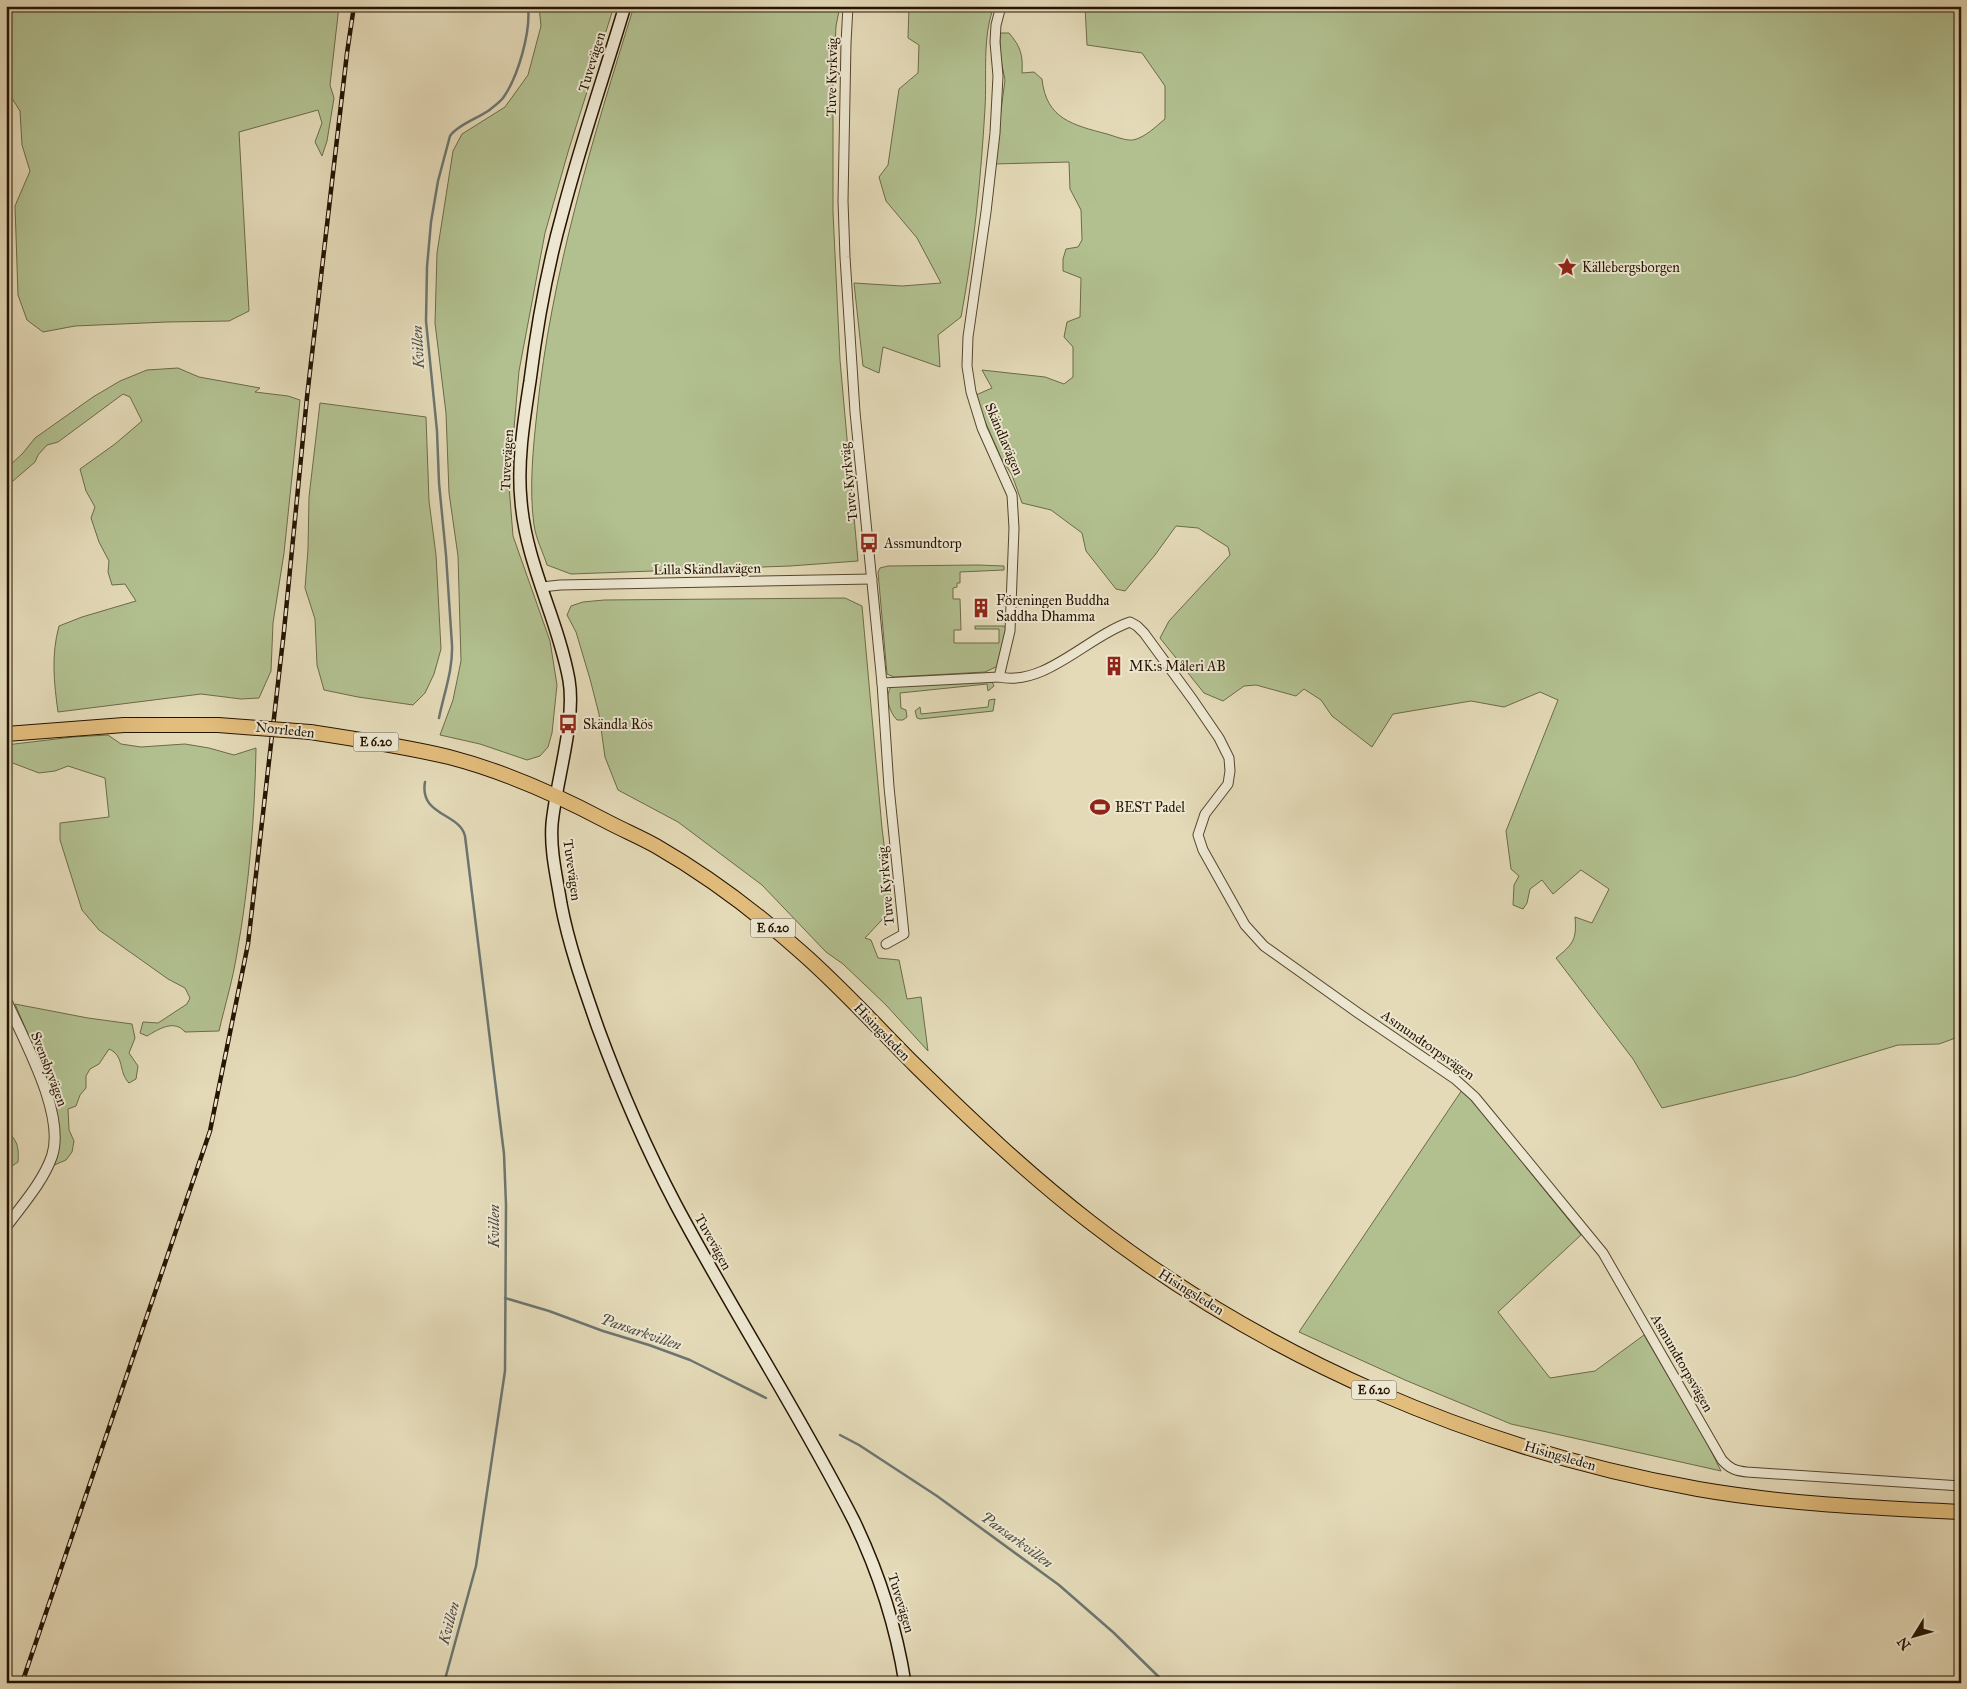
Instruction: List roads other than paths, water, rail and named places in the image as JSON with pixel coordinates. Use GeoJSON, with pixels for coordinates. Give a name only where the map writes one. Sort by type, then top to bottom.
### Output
{"type":"FeatureCollection","features":[{"type":"Feature","properties":{"kind":"highway","name":"Norrleden"},"geometry":{"type":"LineString","coordinates":[[6,734],[124,725],[218,725],[310,732],[401,747],[453,758],[556,796]]}},
{"type":"Feature","properties":{"kind":"highway","name":"Hisingsleden"},"geometry":{"type":"LineString","coordinates":[[556,796],[655,846],[730,894],[805,955],[972,1122],[1049,1189],[1128,1251],[1185,1289],[1237,1321],[1304,1357],[1378,1392],[1472,1429],[1574,1461],[1631,1475],[1698,1489],[1739,1495],[1843,1505],[1961,1512]]}},
{"type":"Feature","properties":{"kind":"main road","name":"Tuvevägen"},"geometry":{"type":"LineString","coordinates":[[625,6],[562,214],[550,263],[534,347],[521,454],[520,496],[524,528],[563,654],[570,684],[568,724],[556,796],[552,843],[562,910],[583,983],[614,1070],[646,1144],[675,1204],[861,1535],[891,1616],[905,1683]]}},
{"type":"Feature","properties":{"kind":"street","name":"Tuve Kyrkväg"},"geometry":{"type":"LineString","coordinates":[[848,6],[843,201],[844,257],[852,368],[882,683],[889,787],[904,934],[886,944]]}},
{"type":"Feature","properties":{"kind":"street","name":"Skändlavägen"},"geometry":{"type":"LineString","coordinates":[[999,677],[1010,631],[1014,528],[1012,495],[982,428],[970,392],[967,366],[968,337],[995,133],[998,89],[995,42],[996,26],[1001,6]]}},
{"type":"Feature","properties":{"kind":"street","name":"Lilla Skändlavägen"},"geometry":{"type":"LineString","coordinates":[[542,587],[872,579]]}},
{"type":"Feature","properties":{"kind":"street","name":"Asmundtorpsvägen"},"geometry":{"type":"LineString","coordinates":[[999,677],[1021,678],[1038,673],[1113,629],[1130,622],[1144,633],[1193,700],[1230,758],[1228,784],[1205,814],[1198,835],[1203,850],[1244,925],[1264,946],[1358,1013],[1455,1078],[1475,1097],[1603,1253],[1722,1460],[1729,1467],[1747,1472],[1961,1486]]}},
{"type":"Feature","properties":{"kind":"street"},"geometry":{"type":"LineString","coordinates":[[882,683],[999,677]]}},
{"type":"Feature","properties":{"kind":"street","name":"Svensbyvägen"},"geometry":{"type":"LineString","coordinates":[[6,1000],[44,1086],[53,1117],[55,1139],[48,1166],[6,1227]]}},
{"type":"Feature","properties":{"kind":"waterway","name":"Kvillen"},"geometry":{"type":"LineString","coordinates":[[439,718],[450,672],[452,645],[439,483],[437,431],[426,321],[427,267],[431,222],[438,181],[450,136],[457,129],[496,105],[509,89],[518,67],[525,41],[528,6]]}},
{"type":"Feature","properties":{"kind":"waterway","name":"Kvillen"},"geometry":{"type":"LineString","coordinates":[[425,782],[425,793],[428,802],[462,828],[465,836],[504,1154],[506,1205],[505,1371],[476,1566],[444,1683]]}},
{"type":"Feature","properties":{"kind":"waterway","name":"Pansarkvillen"},"geometry":{"type":"LineString","coordinates":[[505,1298],[549,1311],[690,1360],[766,1398]]}},
{"type":"Feature","properties":{"kind":"waterway","name":"Pansarkvillen"},"geometry":{"type":"LineString","coordinates":[[840,1435],[859,1445],[937,1496],[1059,1585],[1114,1633],[1165,1683]]}},
{"type":"Feature","properties":{"kind":"railway"},"geometry":{"type":"LineString","coordinates":[[22,1683],[210,1131],[248,944],[284,631],[307,397],[354,6]]}},
{"type":"Feature","properties":{"kind":"place","name":"Källebergsborgen"},"geometry":{"type":"Point","coordinates":[1567,267]}},
{"type":"Feature","properties":{"kind":"place","name":"Assmundtorp"},"geometry":{"type":"Point","coordinates":[869,543]}},
{"type":"Feature","properties":{"kind":"place","name":"Föreningen Buddha Saddha Dhamma"},"geometry":{"type":"Point","coordinates":[981,608]}},
{"type":"Feature","properties":{"kind":"place","name":"MK:s Måleri AB"},"geometry":{"type":"Point","coordinates":[1114,666]}},
{"type":"Feature","properties":{"kind":"place","name":"Skändla Rös"},"geometry":{"type":"Point","coordinates":[568,724]}},
{"type":"Feature","properties":{"kind":"place","name":"BEST Padel"},"geometry":{"type":"Point","coordinates":[1100,807]}}]}
